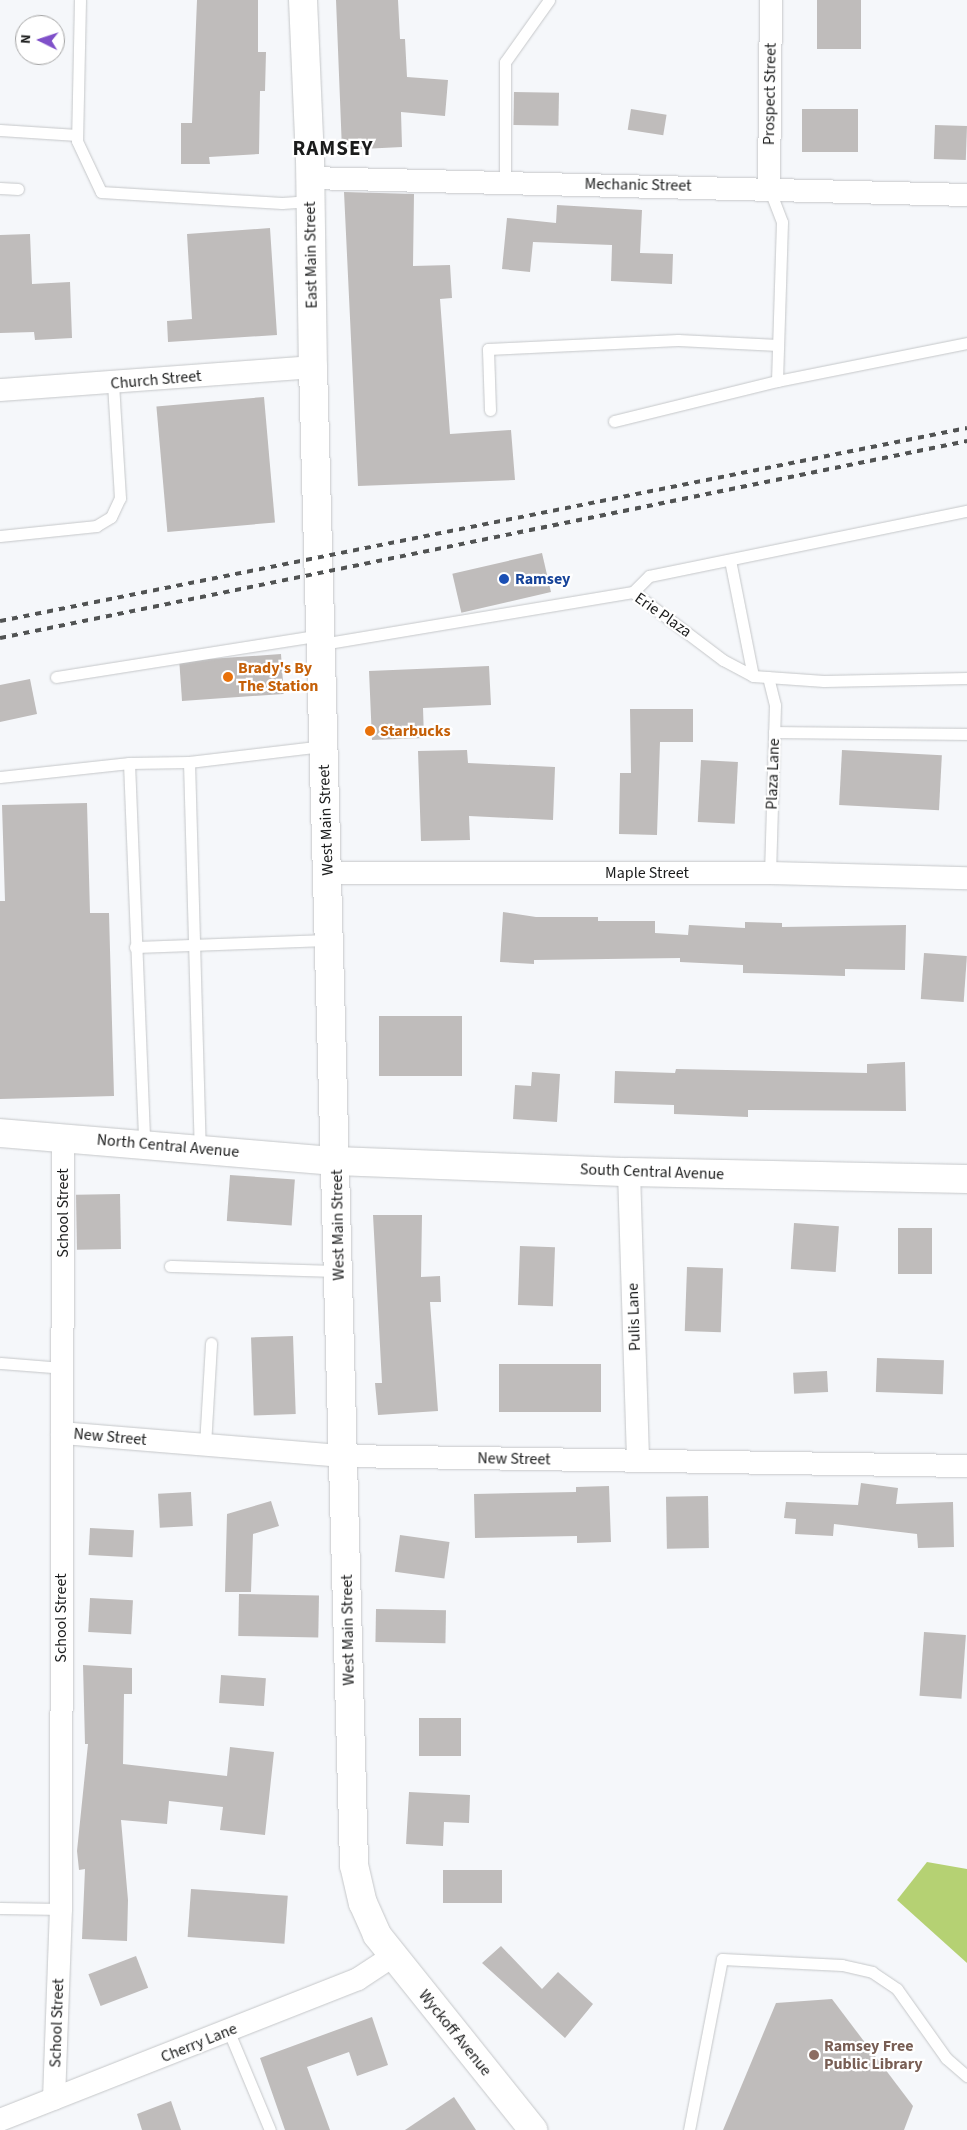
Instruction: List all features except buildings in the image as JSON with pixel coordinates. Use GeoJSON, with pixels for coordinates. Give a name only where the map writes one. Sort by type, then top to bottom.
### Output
{"type":"FeatureCollection","features":[{"type":"Feature","properties":{"kind":"main road","name":"East Main Street"},"geometry":{"type":"LineString","coordinates":[[303,0],[318,511]]}},
{"type":"Feature","properties":{"kind":"main road","name":"West Main Street"},"geometry":{"type":"LineString","coordinates":[[318,511],[354,1865],[363,1903],[385,1946]]}},
{"type":"Feature","properties":{"kind":"main road","name":"North Central Avenue"},"geometry":{"type":"LineString","coordinates":[[0,1133],[144,1143],[336,1161]]}},
{"type":"Feature","properties":{"kind":"main road","name":"South Central Avenue"},"geometry":{"type":"LineString","coordinates":[[336,1161],[629,1172],[967,1179]]}},
{"type":"Feature","properties":{"kind":"main road","name":"Wyckoff Avenue"},"geometry":{"type":"LineString","coordinates":[[385,1946],[533,2130]]}},
{"type":"Feature","properties":{"kind":"street","name":"Prospect Street"},"geometry":{"type":"LineString","coordinates":[[769,188],[771,0]]}},
{"type":"Feature","properties":{"kind":"street","name":"Mechanic Street"},"geometry":{"type":"LineString","coordinates":[[310,190],[505,182],[967,195]]}},
{"type":"Feature","properties":{"kind":"street","name":"Church Street"},"geometry":{"type":"LineString","coordinates":[[0,390],[113,384],[313,367]]}},
{"type":"Feature","properties":{"kind":"street","name":"Maple Street"},"geometry":{"type":"LineString","coordinates":[[328,873],[770,873],[967,878]]}},
{"type":"Feature","properties":{"kind":"street","name":"School Street"},"geometry":{"type":"LineString","coordinates":[[54,2099],[61,1909],[63,1137]]}},
{"type":"Feature","properties":{"kind":"street","name":"Pulis Lane"},"geometry":{"type":"LineString","coordinates":[[629,1172],[638,1461]]}},
{"type":"Feature","properties":{"kind":"street","name":"New Street"},"geometry":{"type":"LineString","coordinates":[[62,1433],[344,1456],[967,1466]]}},
{"type":"Feature","properties":{"kind":"street","name":"Cherry Lane"},"geometry":{"type":"LineString","coordinates":[[0,2120],[229,2032],[358,1979],[385,1946]]}},
{"type":"Feature","properties":{"kind":"lane"},"geometry":{"type":"LineString","coordinates":[[80,0],[77,141],[101,192],[282,203],[310,190]]}},
{"type":"Feature","properties":{"kind":"lane"},"geometry":{"type":"LineString","coordinates":[[505,182],[505,62],[549,0]]}},
{"type":"Feature","properties":{"kind":"lane"},"geometry":{"type":"LineString","coordinates":[[0,130],[77,135]]}},
{"type":"Feature","properties":{"kind":"lane"},"geometry":{"type":"LineString","coordinates":[[0,188],[18,189]]}},
{"type":"Feature","properties":{"kind":"lane"},"geometry":{"type":"LineString","coordinates":[[769,188],[782,222],[777,382]]}},
{"type":"Feature","properties":{"kind":"lane"},"geometry":{"type":"LineString","coordinates":[[490,410],[488,348],[678,340],[778,345]]}},
{"type":"Feature","properties":{"kind":"lane"},"geometry":{"type":"LineString","coordinates":[[614,421],[777,382],[967,343]]}},
{"type":"Feature","properties":{"kind":"lane"},"geometry":{"type":"LineString","coordinates":[[0,536],[96,526],[111,517],[120,498],[113,384]]}},
{"type":"Feature","properties":{"kind":"lane"},"geometry":{"type":"LineString","coordinates":[[633,592],[649,576],[967,511]]}},
{"type":"Feature","properties":{"kind":"lane"},"geometry":{"type":"LineString","coordinates":[[730,560],[753,676]]}},
{"type":"Feature","properties":{"kind":"lane","name":"Erie Plaza"},"geometry":{"type":"LineString","coordinates":[[56,678],[633,592],[723,660],[753,676],[831,681],[967,678]]}},
{"type":"Feature","properties":{"kind":"lane","name":"Plaza Lane"},"geometry":{"type":"LineString","coordinates":[[768,677],[775,705],[770,873]]}},
{"type":"Feature","properties":{"kind":"lane"},"geometry":{"type":"LineString","coordinates":[[774,732],[967,734]]}},
{"type":"Feature","properties":{"kind":"lane"},"geometry":{"type":"LineString","coordinates":[[0,777],[129,763],[189,762],[324,746]]}},
{"type":"Feature","properties":{"kind":"lane"},"geometry":{"type":"LineString","coordinates":[[189,762],[200,1148]]}},
{"type":"Feature","properties":{"kind":"lane"},"geometry":{"type":"LineString","coordinates":[[129,763],[144,1143]]}},
{"type":"Feature","properties":{"kind":"lane"},"geometry":{"type":"LineString","coordinates":[[135,947],[330,940]]}},
{"type":"Feature","properties":{"kind":"lane"},"geometry":{"type":"LineString","coordinates":[[170,1266],[339,1271]]}},
{"type":"Feature","properties":{"kind":"lane"},"geometry":{"type":"LineString","coordinates":[[205,1445],[211,1343]]}},
{"type":"Feature","properties":{"kind":"lane"},"geometry":{"type":"LineString","coordinates":[[0,1363],[63,1368]]}},
{"type":"Feature","properties":{"kind":"lane"},"geometry":{"type":"LineString","coordinates":[[0,1908],[61,1909]]}},
{"type":"Feature","properties":{"kind":"lane"},"geometry":{"type":"LineString","coordinates":[[689,2130],[722,1959],[842,1965],[872,1972],[897,1989],[946,2058],[967,2076]]}},
{"type":"Feature","properties":{"kind":"lane"},"geometry":{"type":"LineString","coordinates":[[229,2032],[270,2130]]}},
{"type":"Feature","properties":{"kind":"green space"},"geometry":{"type":"Polygon","coordinates":[[[927,1862],[967,1869],[967,1963],[897,1900],[927,1862]]]}},
{"type":"Feature","properties":{"kind":"railway"},"geometry":{"type":"LineString","coordinates":[[0,621],[967,428]]}},
{"type":"Feature","properties":{"kind":"railway"},"geometry":{"type":"LineString","coordinates":[[0,638],[967,441]]}},
{"type":"Feature","properties":{"kind":"place","name":"Ramsey"},"geometry":{"type":"Point","coordinates":[504,579]}},
{"type":"Feature","properties":{"kind":"place","name":"Brady's By The Station"},"geometry":{"type":"Point","coordinates":[228,677]}},
{"type":"Feature","properties":{"kind":"place","name":"Starbucks"},"geometry":{"type":"Point","coordinates":[370,731]}},
{"type":"Feature","properties":{"kind":"place","name":"Ramsey Free Public Library"},"geometry":{"type":"Point","coordinates":[814,2055]}},
{"type":"Feature","properties":{"kind":"district","name":"RAMSEY"},"geometry":{"type":"Point","coordinates":[333,148]}}]}
